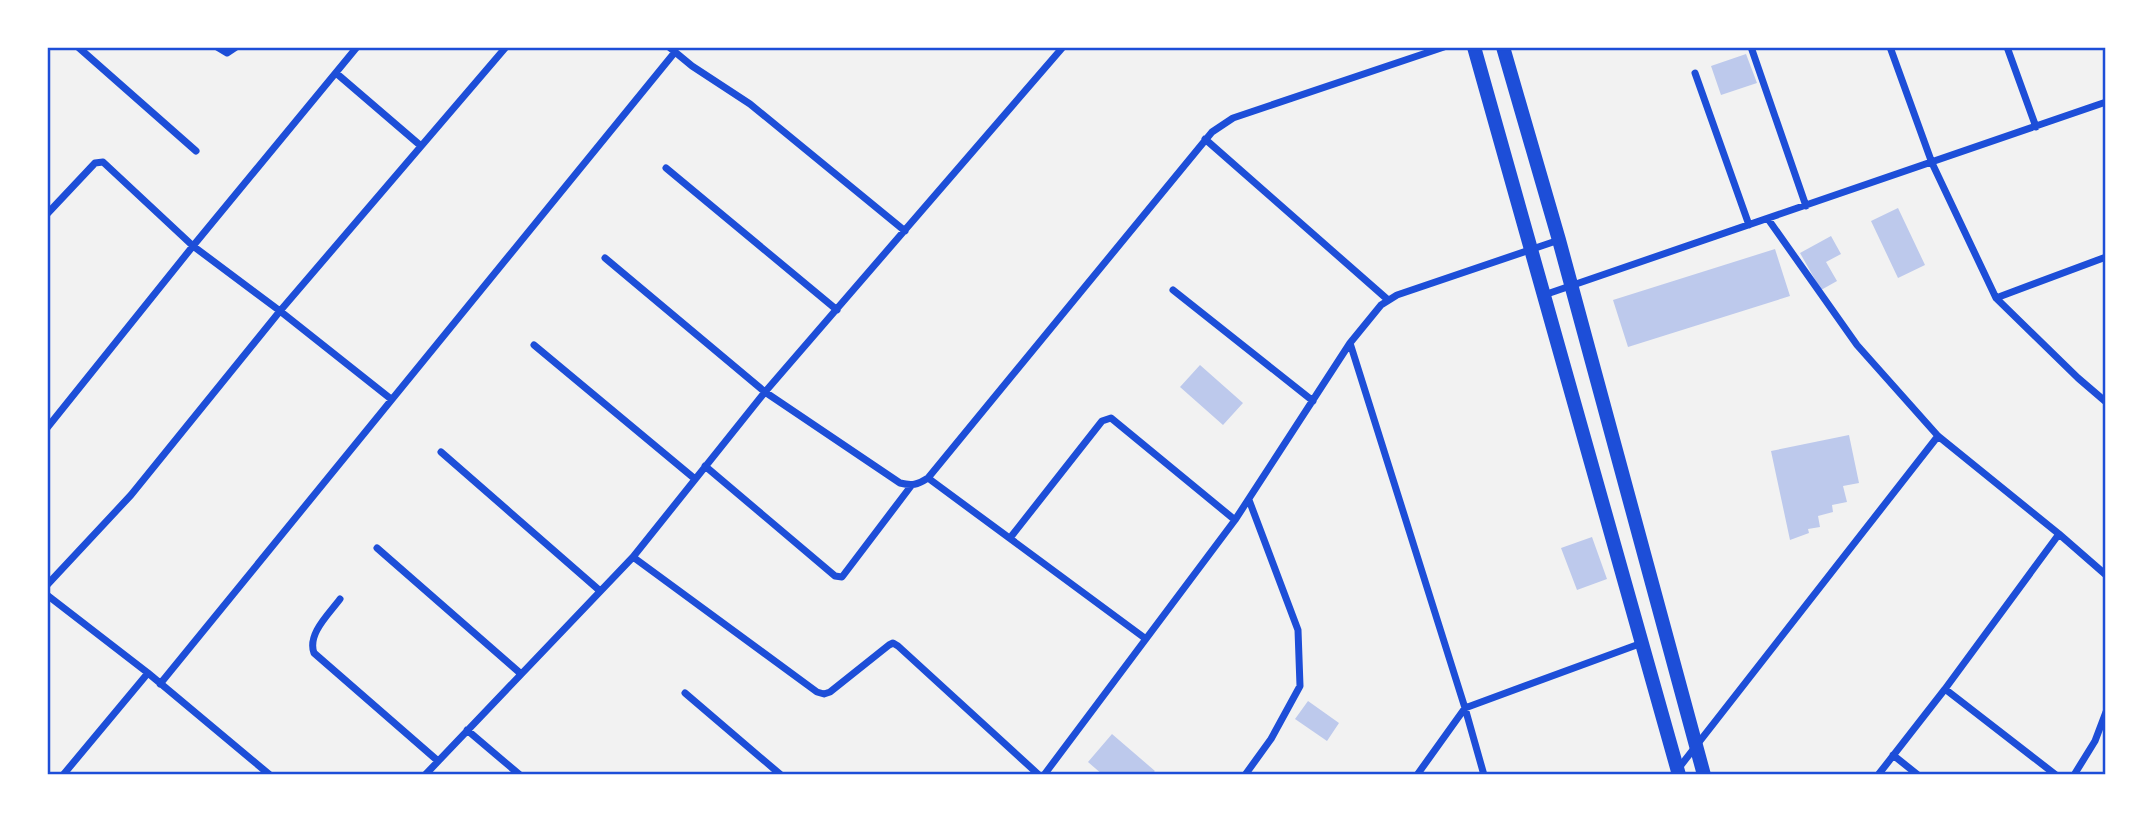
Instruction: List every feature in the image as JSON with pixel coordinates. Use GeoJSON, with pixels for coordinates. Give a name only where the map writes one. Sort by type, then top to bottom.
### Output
{"type":"FeatureCollection","features":[{"type":"Feature","properties":{"kind":"main road"},"geometry":{"type":"LineString","coordinates":[[1474,47],[1679,772]]}},
{"type":"Feature","properties":{"kind":"main road"},"geometry":{"type":"LineString","coordinates":[[1503,47],[1559,240],[1704,775]]}},
{"type":"Feature","properties":{"kind":"street"},"geometry":{"type":"LineString","coordinates":[[78,47],[196,150]]}},
{"type":"Feature","properties":{"kind":"street"},"geometry":{"type":"LineString","coordinates":[[217,47],[227,52],[236,47]]}},
{"type":"Feature","properties":{"kind":"street"},"geometry":{"type":"LineString","coordinates":[[47,428],[357,47]]}},
{"type":"Feature","properties":{"kind":"street"},"geometry":{"type":"LineString","coordinates":[[47,585],[131,495],[280,311],[506,47]]}},
{"type":"Feature","properties":{"kind":"street"},"geometry":{"type":"LineString","coordinates":[[425,775],[633,557],[765,393],[1063,47]]}},
{"type":"Feature","properties":{"kind":"street"},"geometry":{"type":"LineString","coordinates":[[605,258],[765,393],[900,483],[918,485],[928,478],[1205,139],[1233,118],[1444,47]]}},
{"type":"Feature","properties":{"kind":"street"},"geometry":{"type":"LineString","coordinates":[[1751,47],[1806,206]]}},
{"type":"Feature","properties":{"kind":"street"},"geometry":{"type":"LineString","coordinates":[[1890,47],[1933,163],[1996,298],[2106,402]]}},
{"type":"Feature","properties":{"kind":"street"},"geometry":{"type":"LineString","coordinates":[[2007,47],[2036,127]]}},
{"type":"Feature","properties":{"kind":"street"},"geometry":{"type":"LineString","coordinates":[[160,684],[672,49],[750,104],[905,231]]}},
{"type":"Feature","properties":{"kind":"street"},"geometry":{"type":"LineString","coordinates":[[336,73],[421,146]]}},
{"type":"Feature","properties":{"kind":"street"},"geometry":{"type":"LineString","coordinates":[[1695,73],[1749,225]]}},
{"type":"Feature","properties":{"kind":"street"},"geometry":{"type":"LineString","coordinates":[[1544,295],[2106,102]]}},
{"type":"Feature","properties":{"kind":"street"},"geometry":{"type":"LineString","coordinates":[[1205,139],[1387,299]]}},
{"type":"Feature","properties":{"kind":"street"},"geometry":{"type":"LineString","coordinates":[[47,214],[95,163],[103,162],[193,246],[391,399]]}},
{"type":"Feature","properties":{"kind":"street"},"geometry":{"type":"LineString","coordinates":[[666,168],[837,310]]}},
{"type":"Feature","properties":{"kind":"street"},"geometry":{"type":"LineString","coordinates":[[1768,219],[1857,345],[1938,436],[2106,575]]}},
{"type":"Feature","properties":{"kind":"street"},"geometry":{"type":"LineString","coordinates":[[633,557],[817,692],[830,692],[893,643],[1042,775],[1236,520],[1350,343],[1387,299],[1559,240]]}},
{"type":"Feature","properties":{"kind":"street"},"geometry":{"type":"LineString","coordinates":[[1996,298],[2106,257]]}},
{"type":"Feature","properties":{"kind":"street"},"geometry":{"type":"LineString","coordinates":[[1173,290],[1313,401]]}},
{"type":"Feature","properties":{"kind":"street"},"geometry":{"type":"LineString","coordinates":[[1350,343],[1484,775]]}},
{"type":"Feature","properties":{"kind":"street"},"geometry":{"type":"LineString","coordinates":[[534,345],[695,479]]}},
{"type":"Feature","properties":{"kind":"street"},"geometry":{"type":"LineString","coordinates":[[1010,538],[1107,418],[1111,418],[1236,520]]}},
{"type":"Feature","properties":{"kind":"street"},"geometry":{"type":"LineString","coordinates":[[1679,772],[1938,436]]}},
{"type":"Feature","properties":{"kind":"street"},"geometry":{"type":"LineString","coordinates":[[441,452],[599,590]]}},
{"type":"Feature","properties":{"kind":"street"},"geometry":{"type":"LineString","coordinates":[[705,466],[835,576],[842,577],[911,486]]}},
{"type":"Feature","properties":{"kind":"street"},"geometry":{"type":"LineString","coordinates":[[928,478],[1146,639]]}},
{"type":"Feature","properties":{"kind":"street"},"geometry":{"type":"LineString","coordinates":[[1245,775],[1271,739],[1300,686],[1298,630],[1249,500]]}},
{"type":"Feature","properties":{"kind":"street"},"geometry":{"type":"LineString","coordinates":[[1878,775],[2059,534]]}},
{"type":"Feature","properties":{"kind":"street"},"geometry":{"type":"LineString","coordinates":[[377,548],[520,673]]}},
{"type":"Feature","properties":{"kind":"street"},"geometry":{"type":"LineString","coordinates":[[47,595],[148,673],[270,775]]}},
{"type":"Feature","properties":{"kind":"street"},"geometry":{"type":"LineString","coordinates":[[340,599],[313,637],[311,645],[314,653],[438,761]]}},
{"type":"Feature","properties":{"kind":"street"},"geometry":{"type":"LineString","coordinates":[[1417,775],[1465,708],[1642,643]]}},
{"type":"Feature","properties":{"kind":"street"},"geometry":{"type":"LineString","coordinates":[[63,775],[148,673]]}},
{"type":"Feature","properties":{"kind":"street"},"geometry":{"type":"LineString","coordinates":[[1945,689],[2056,775]]}},
{"type":"Feature","properties":{"kind":"street"},"geometry":{"type":"LineString","coordinates":[[685,693],[781,775]]}},
{"type":"Feature","properties":{"kind":"street"},"geometry":{"type":"LineString","coordinates":[[2074,775],[2095,741],[2106,712]]}},
{"type":"Feature","properties":{"kind":"street"},"geometry":{"type":"LineString","coordinates":[[467,730],[520,775]]}},
{"type":"Feature","properties":{"kind":"street"},"geometry":{"type":"LineString","coordinates":[[1893,755],[1918,775]]}},
{"type":"Feature","properties":{"kind":"building"},"geometry":{"type":"Polygon","coordinates":[[[1746,54],[1757,83],[1721,95],[1711,66],[1746,54]]]}},
{"type":"Feature","properties":{"kind":"building"},"geometry":{"type":"Polygon","coordinates":[[[1898,208],[1925,265],[1898,278],[1871,221],[1898,208]]]}},
{"type":"Feature","properties":{"kind":"building"},"geometry":{"type":"Polygon","coordinates":[[[1831,236],[1841,254],[1826,262],[1837,281],[1821,290],[1800,253],[1831,236]]]}},
{"type":"Feature","properties":{"kind":"building"},"geometry":{"type":"Polygon","coordinates":[[[1775,249],[1790,296],[1628,347],[1613,300],[1775,249]]]}},
{"type":"Feature","properties":{"kind":"building"},"geometry":{"type":"Polygon","coordinates":[[[1200,365],[1243,403],[1223,425],[1180,387],[1200,365]]]}},
{"type":"Feature","properties":{"kind":"building"},"geometry":{"type":"Polygon","coordinates":[[[1849,435],[1859,483],[1843,486],[1847,502],[1832,505],[1833,512],[1818,516],[1820,527],[1808,529],[1809,533],[1790,540],[1771,451],[1849,435]]]}},
{"type":"Feature","properties":{"kind":"building"},"geometry":{"type":"Polygon","coordinates":[[[1592,537],[1607,579],[1577,590],[1561,548],[1592,537]]]}},
{"type":"Feature","properties":{"kind":"building"},"geometry":{"type":"Polygon","coordinates":[[[1308,701],[1339,723],[1327,741],[1295,719],[1308,701]]]}},
{"type":"Feature","properties":{"kind":"building"},"geometry":{"type":"Polygon","coordinates":[[[1112,734],[1155,771],[1151,775],[1103,775],[1088,762],[1112,734]]]}}]}
